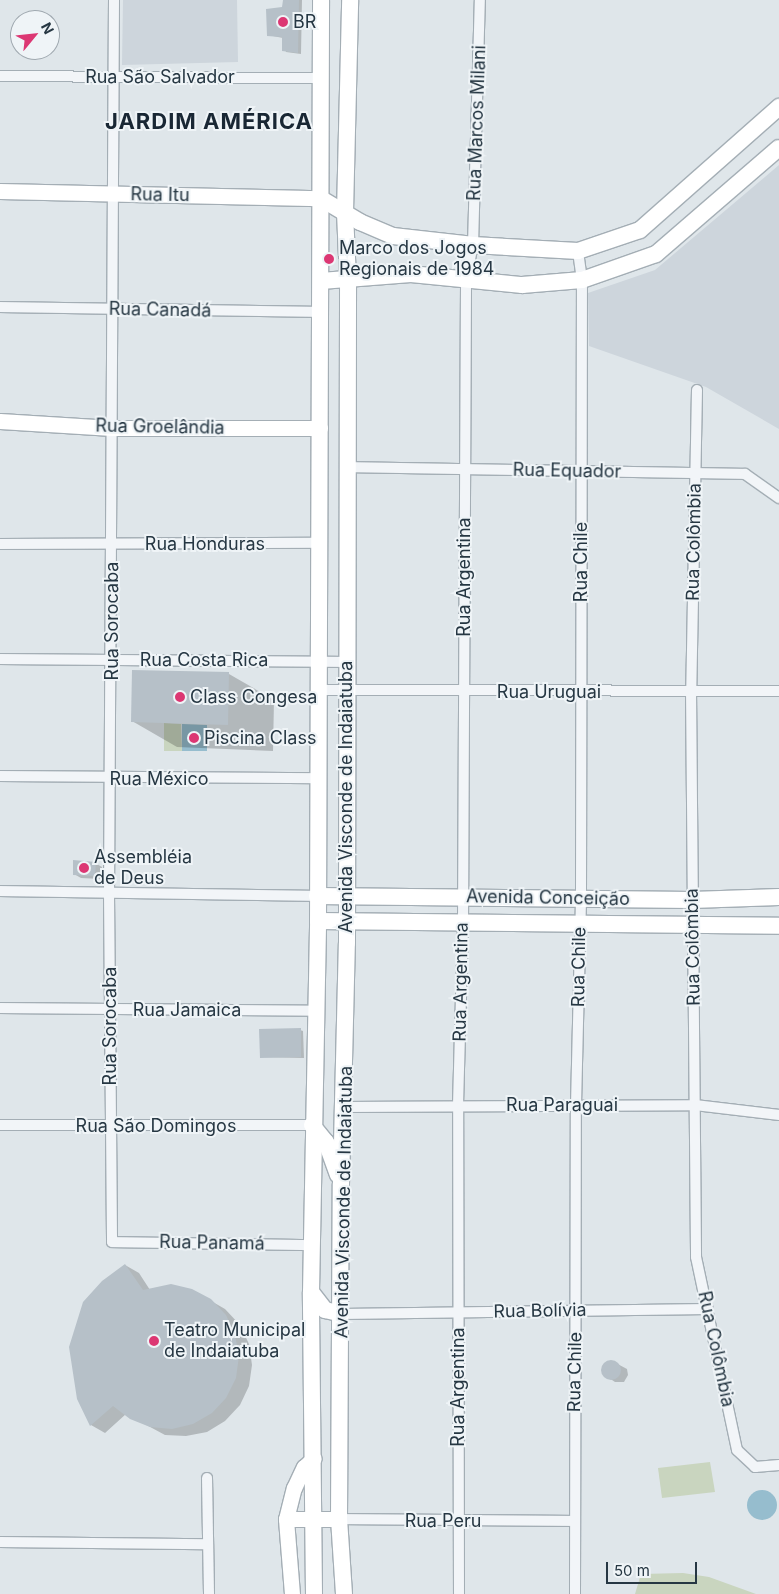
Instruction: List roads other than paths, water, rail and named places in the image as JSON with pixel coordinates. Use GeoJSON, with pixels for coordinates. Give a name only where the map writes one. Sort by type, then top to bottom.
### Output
{"type":"FeatureCollection","features":[{"type":"Feature","properties":{"kind":"main road","name":"Avenida Visconde de Indaiatuba"},"geometry":{"type":"LineString","coordinates":[[314,1594],[311,1292],[312,1125],[318,921],[318,661],[321,543],[321,0]]}},
{"type":"Feature","properties":{"kind":"main road","name":"Avenida Visconde de Indaiatuba"},"geometry":{"type":"LineString","coordinates":[[344,1594],[339,1519],[342,1314],[341,1184],[345,1106],[346,922],[348,279],[345,212],[350,0]]}},
{"type":"Feature","properties":{"kind":"main road"},"geometry":{"type":"LineString","coordinates":[[320,198],[393,236],[474,246],[578,251],[640,230],[779,107]]}},
{"type":"Feature","properties":{"kind":"main road"},"geometry":{"type":"LineString","coordinates":[[321,281],[411,274],[522,285],[582,280],[656,254],[779,148]]}},
{"type":"Feature","properties":{"kind":"main road","name":"Avenida Conceição"},"geometry":{"type":"LineString","coordinates":[[317,896],[345,898],[581,897],[692,900],[779,897]]}},
{"type":"Feature","properties":{"kind":"main road","name":"Avenida Conceição"},"geometry":{"type":"LineString","coordinates":[[318,921],[779,926]]}},
{"type":"Feature","properties":{"kind":"main road"},"geometry":{"type":"LineString","coordinates":[[312,1125],[326,1142],[341,1184]]}},
{"type":"Feature","properties":{"kind":"main road"},"geometry":{"type":"LineString","coordinates":[[311,1292],[325,1310],[342,1314]]}},
{"type":"Feature","properties":{"kind":"street","name":"Rua Sorocaba"},"geometry":{"type":"LineString","coordinates":[[112,1242],[109,1126],[113,660],[111,194],[114,0]]}},
{"type":"Feature","properties":{"kind":"street","name":"Rua Marcos Milani"},"geometry":{"type":"LineString","coordinates":[[466,280],[474,246],[480,0]]}},
{"type":"Feature","properties":{"kind":"street","name":"Rua São Salvador"},"geometry":{"type":"LineString","coordinates":[[0,76],[321,78]]}},
{"type":"Feature","properties":{"kind":"street","name":"Rua Itu"},"geometry":{"type":"LineString","coordinates":[[0,191],[320,198]]}},
{"type":"Feature","properties":{"kind":"street","name":"Rua Chile"},"geometry":{"type":"LineString","coordinates":[[575,1594],[576,1105],[581,897],[582,280],[578,251]]}},
{"type":"Feature","properties":{"kind":"street","name":"Rua Argentina"},"geometry":{"type":"LineString","coordinates":[[459,1594],[458,1105],[464,923],[462,897],[466,280]]}},
{"type":"Feature","properties":{"kind":"street","name":"Rua Canadá"},"geometry":{"type":"LineString","coordinates":[[0,307],[320,312]]}},
{"type":"Feature","properties":{"kind":"street","name":"Rua Colômbia"},"geometry":{"type":"LineString","coordinates":[[697,390],[692,690],[696,1257],[737,1450],[755,1467],[779,1465]]}},
{"type":"Feature","properties":{"kind":"street","name":"Rua Groelândia"},"geometry":{"type":"LineString","coordinates":[[0,421],[112,428],[320,428]]}},
{"type":"Feature","properties":{"kind":"street","name":"Rua Equador"},"geometry":{"type":"LineString","coordinates":[[347,467],[745,474],[779,498]]}},
{"type":"Feature","properties":{"kind":"street","name":"Rua Honduras"},"geometry":{"type":"LineString","coordinates":[[0,544],[321,543]]}},
{"type":"Feature","properties":{"kind":"street","name":"Rua Costa Rica"},"geometry":{"type":"LineString","coordinates":[[0,659],[346,662]]}},
{"type":"Feature","properties":{"kind":"street","name":"Rua Uruguai"},"geometry":{"type":"LineString","coordinates":[[319,690],[464,692],[779,691]]}},
{"type":"Feature","properties":{"kind":"street","name":"Rua México"},"geometry":{"type":"LineString","coordinates":[[0,776],[111,779],[319,778]]}},
{"type":"Feature","properties":{"kind":"street"},"geometry":{"type":"LineString","coordinates":[[0,892],[317,896]]}},
{"type":"Feature","properties":{"kind":"street","name":"Rua Jamaica"},"geometry":{"type":"LineString","coordinates":[[0,1008],[315,1011]]}},
{"type":"Feature","properties":{"kind":"street","name":"Rua Paraguai"},"geometry":{"type":"LineString","coordinates":[[345,1106],[695,1105],[779,1115]]}},
{"type":"Feature","properties":{"kind":"street","name":"Rua São Domingos"},"geometry":{"type":"LineString","coordinates":[[0,1125],[312,1125]]}},
{"type":"Feature","properties":{"kind":"street","name":"Rua Panamá"},"geometry":{"type":"LineString","coordinates":[[112,1242],[312,1245]]}},
{"type":"Feature","properties":{"kind":"street","name":"Rua Bolívia"},"geometry":{"type":"LineString","coordinates":[[342,1314],[708,1310]]}},
{"type":"Feature","properties":{"kind":"street"},"geometry":{"type":"LineString","coordinates":[[292,1594],[286,1519],[294,1488],[304,1468],[314,1458]]}},
{"type":"Feature","properties":{"kind":"street"},"geometry":{"type":"LineString","coordinates":[[207,1478],[209,1594]]}},
{"type":"Feature","properties":{"kind":"street","name":"Rua Peru"},"geometry":{"type":"LineString","coordinates":[[286,1519],[574,1521]]}},
{"type":"Feature","properties":{"kind":"street"},"geometry":{"type":"LineString","coordinates":[[0,1542],[207,1544]]}},
{"type":"Feature","properties":{"kind":"water","name":"Piscina Class"},"geometry":{"type":"Polygon","coordinates":[[[182,724],[207,725],[207,751],[182,751],[182,724]]]}},
{"type":"Feature","properties":{"kind":"water"},"geometry":{"type":"Polygon","coordinates":[[[762,1490],[773,1494],[777,1505],[773,1516],[762,1520],[751,1516],[747,1505],[751,1494],[762,1490]]]}},
{"type":"Feature","properties":{"kind":"place","name":"BR"},"geometry":{"type":"Point","coordinates":[283,22]}},
{"type":"Feature","properties":{"kind":"place","name":"Marco dos Jogos Regionais de 1984"},"geometry":{"type":"Point","coordinates":[329,259]}},
{"type":"Feature","properties":{"kind":"place","name":"Class Congesa"},"geometry":{"type":"Point","coordinates":[180,697]}},
{"type":"Feature","properties":{"kind":"place","name":"Piscina Class"},"geometry":{"type":"Point","coordinates":[194,738]}},
{"type":"Feature","properties":{"kind":"place","name":"Assembléia de Deus"},"geometry":{"type":"Point","coordinates":[84,868]}},
{"type":"Feature","properties":{"kind":"place","name":"Teatro Municipal de Indaiatuba"},"geometry":{"type":"Point","coordinates":[154,1341]}},
{"type":"Feature","properties":{"kind":"district","name":"JARDIM AMÉRICA"},"geometry":{"type":"Point","coordinates":[209,122]}}]}
